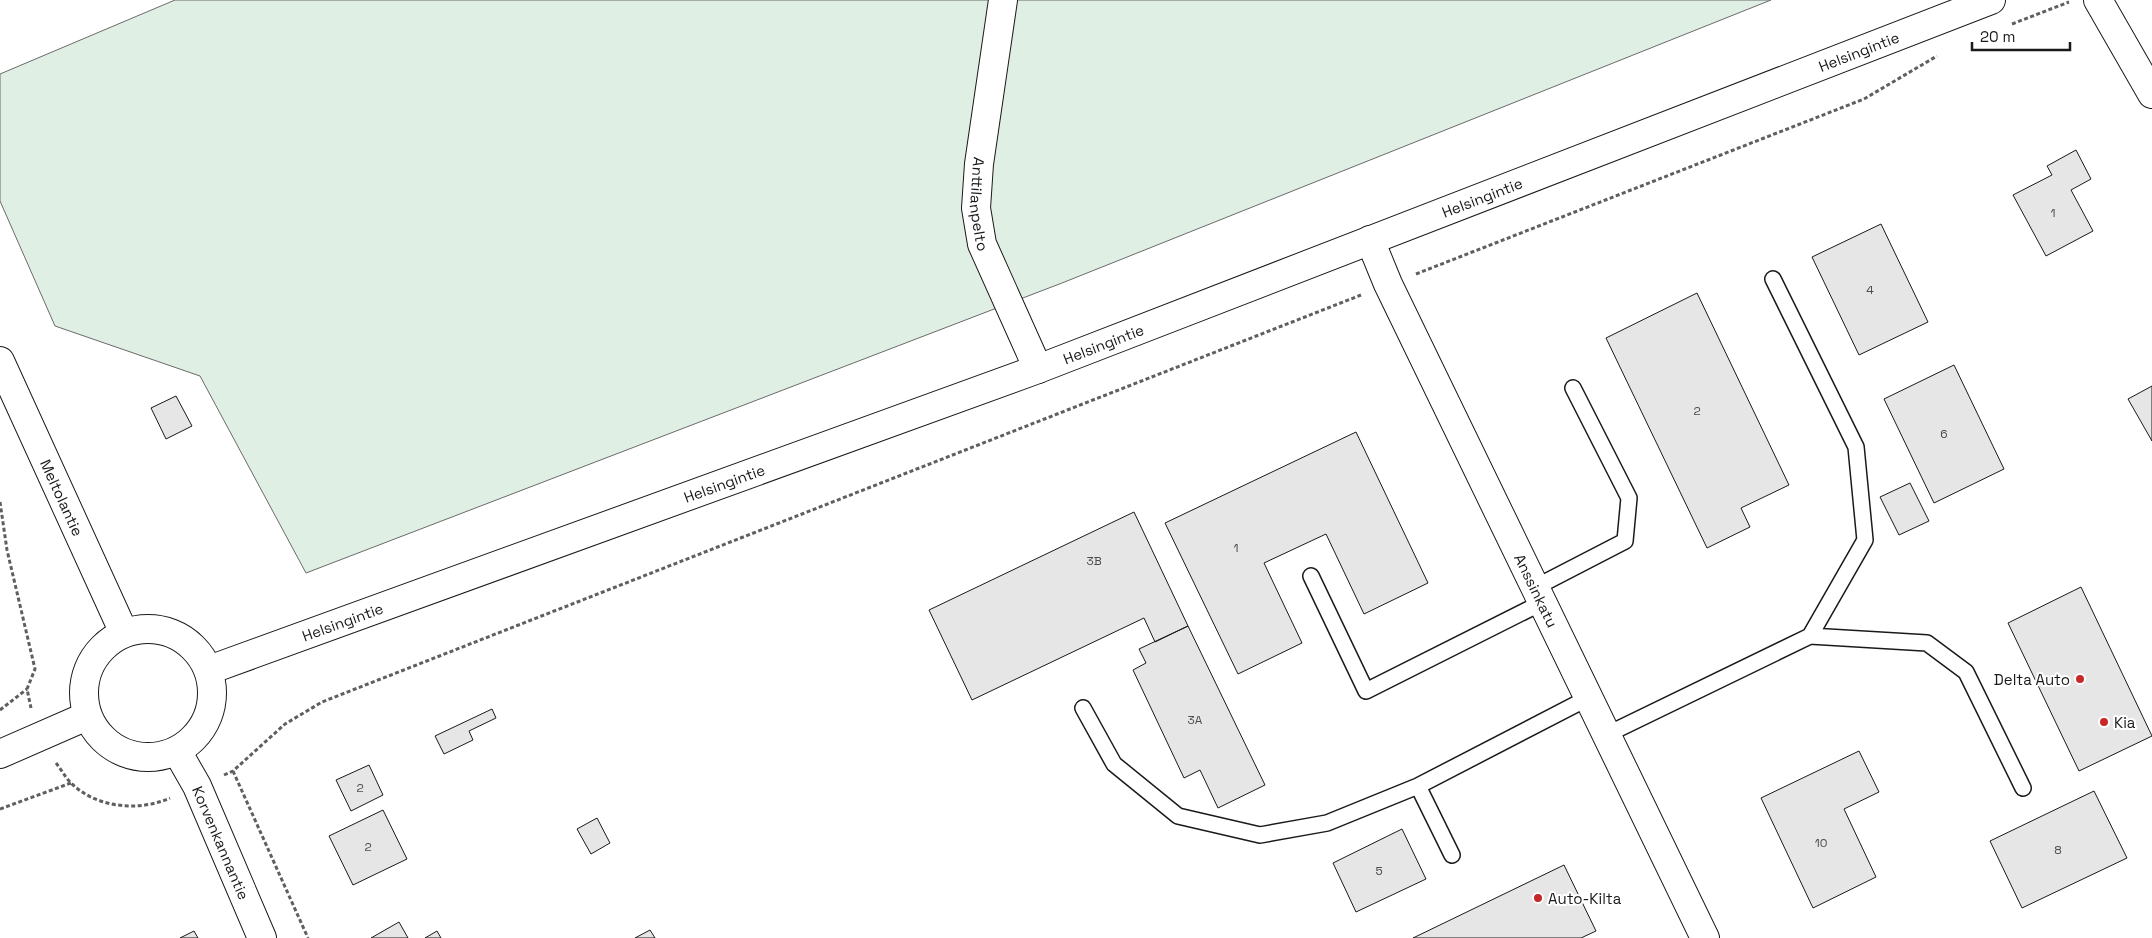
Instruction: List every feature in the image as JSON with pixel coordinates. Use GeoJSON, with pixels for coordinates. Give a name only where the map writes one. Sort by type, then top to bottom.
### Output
{"type":"FeatureCollection","features":[{"type":"Feature","properties":{"kind":"main road","name":"Anttilanpelto"},"geometry":{"type":"LineString","coordinates":[[1002,0],[978,164],[976,208],[982,244],[1038,369]]}},
{"type":"Feature","properties":{"kind":"main road","name":"Helsingintie"},"geometry":{"type":"LineString","coordinates":[[209,670],[1038,369],[1991,0]]}},
{"type":"Feature","properties":{"kind":"main road"},"geometry":{"type":"LineString","coordinates":[[2098,0],[2152,94]]}},
{"type":"Feature","properties":{"kind":"main road","name":"Anssinkatu"},"geometry":{"type":"LineString","coordinates":[[1370,240],[1388,284],[1608,734],[1705,938]]}},
{"type":"Feature","properties":{"kind":"main road","name":"Meltolantie"},"geometry":{"type":"LineString","coordinates":[[0,361],[124,633]]}},
{"type":"Feature","properties":{"kind":"main road"},"geometry":{"type":"LineString","coordinates":[[150,628],[175,634],[196,649],[209,670],[213,694],[208,717],[196,737],[177,751],[151,758],[125,754],[102,739],[87,716],[83,692],[89,667],[103,646],[124,633],[150,628]]}},
{"type":"Feature","properties":{"kind":"main road"},"geometry":{"type":"LineString","coordinates":[[0,754],[87,716]]}},
{"type":"Feature","properties":{"kind":"main road","name":"Korvenkannantie"},"geometry":{"type":"LineString","coordinates":[[177,751],[197,786],[262,938]]}},
{"type":"Feature","properties":{"kind":"lane"},"geometry":{"type":"LineString","coordinates":[[1773,279],[1856,447],[1865,540],[1810,636]]}},
{"type":"Feature","properties":{"kind":"lane"},"geometry":{"type":"LineString","coordinates":[[1311,576],[1366,691],[1539,594],[1625,541],[1628,498],[1573,388]]}},
{"type":"Feature","properties":{"kind":"lane"},"geometry":{"type":"LineString","coordinates":[[1608,734],[1810,636],[1928,643],[1966,672],[2023,788]]}},
{"type":"Feature","properties":{"kind":"lane"},"geometry":{"type":"LineString","coordinates":[[1083,708],[1114,764],[1178,816],[1260,835],[1327,823],[1418,786],[1590,698]]}},
{"type":"Feature","properties":{"kind":"lane"},"geometry":{"type":"LineString","coordinates":[[1418,786],[1452,855]]}},
{"type":"Feature","properties":{"kind":"path"},"geometry":{"type":"LineString","coordinates":[[27,690],[38,738],[71,783],[97,800],[129,807],[157,804],[233,771],[285,724],[322,702],[1864,99],[1941,54]]}},
{"type":"Feature","properties":{"kind":"path"},"geometry":{"type":"LineString","coordinates":[[0,502],[8,550],[35,669],[27,690],[0,710]]}},
{"type":"Feature","properties":{"kind":"path"},"geometry":{"type":"LineString","coordinates":[[233,771],[308,938]]}},
{"type":"Feature","properties":{"kind":"path"},"geometry":{"type":"LineString","coordinates":[[0,809],[71,783]]}},
{"type":"Feature","properties":{"kind":"green space"},"geometry":{"type":"Polygon","coordinates":[[[175,0],[1771,0],[1062,283],[306,573],[200,376],[55,326],[0,201],[0,74],[175,0]]]}},
{"type":"Feature","properties":{"kind":"building"},"geometry":{"type":"Polygon","coordinates":[[[2076,150],[2091,179],[2071,190],[2093,231],[2046,256],[2013,195],[2052,175],[2047,166],[2076,150]]]}},
{"type":"Feature","properties":{"kind":"building"},"geometry":{"type":"Polygon","coordinates":[[[1881,224],[1928,322],[1859,355],[1812,257],[1881,224]]]}},
{"type":"Feature","properties":{"kind":"building"},"geometry":{"type":"Polygon","coordinates":[[[1697,293],[1789,485],[1741,508],[1750,527],[1707,548],[1606,338],[1697,293]]]}},
{"type":"Feature","properties":{"kind":"building"},"geometry":{"type":"Polygon","coordinates":[[[1954,365],[2004,469],[1934,503],[1884,399],[1954,365]]]}},
{"type":"Feature","properties":{"kind":"building"},"geometry":{"type":"Polygon","coordinates":[[[2152,386],[2152,441],[2128,399],[2152,386]]]}},
{"type":"Feature","properties":{"kind":"building"},"geometry":{"type":"Polygon","coordinates":[[[176,396],[192,426],[166,439],[151,408],[176,396]]]}},
{"type":"Feature","properties":{"kind":"building"},"geometry":{"type":"Polygon","coordinates":[[[1356,432],[1428,583],[1364,614],[1326,534],[1264,563],[1302,643],[1238,674],[1165,523],[1356,432]]]}},
{"type":"Feature","properties":{"kind":"building"},"geometry":{"type":"Polygon","coordinates":[[[1910,483],[1929,521],[1899,535],[1880,497],[1910,483]]]}},
{"type":"Feature","properties":{"kind":"building"},"geometry":{"type":"Polygon","coordinates":[[[1134,512],[1188,626],[1155,642],[1144,618],[972,700],[929,610],[1134,512]]]}},
{"type":"Feature","properties":{"kind":"building","name":"Delta Auto"},"geometry":{"type":"Polygon","coordinates":[[[2081,587],[2152,736],[2079,771],[2008,623],[2081,587]]]}},
{"type":"Feature","properties":{"kind":"building"},"geometry":{"type":"Polygon","coordinates":[[[1188,626],[1265,785],[1218,808],[1200,770],[1184,778],[1133,670],[1146,663],[1139,649],[1188,626]]]}},
{"type":"Feature","properties":{"kind":"building"},"geometry":{"type":"Polygon","coordinates":[[[492,709],[496,718],[469,731],[473,740],[444,754],[435,736],[492,709]]]}},
{"type":"Feature","properties":{"kind":"building"},"geometry":{"type":"Polygon","coordinates":[[[1859,751],[1879,792],[1844,809],[1876,877],[1813,908],[1761,798],[1859,751]]]}},
{"type":"Feature","properties":{"kind":"building"},"geometry":{"type":"Polygon","coordinates":[[[369,765],[383,795],[351,811],[336,780],[369,765]]]}},
{"type":"Feature","properties":{"kind":"building"},"geometry":{"type":"Polygon","coordinates":[[[2094,791],[2127,858],[2022,908],[1990,841],[2094,791]]]}},
{"type":"Feature","properties":{"kind":"building"},"geometry":{"type":"Polygon","coordinates":[[[383,810],[407,859],[353,885],[329,836],[383,810]]]}},
{"type":"Feature","properties":{"kind":"building"},"geometry":{"type":"Polygon","coordinates":[[[597,818],[610,843],[591,854],[577,829],[597,818]]]}},
{"type":"Feature","properties":{"kind":"building"},"geometry":{"type":"Polygon","coordinates":[[[1402,829],[1426,879],[1356,912],[1333,863],[1402,829]]]}},
{"type":"Feature","properties":{"kind":"building","name":"Auto-Kilta"},"geometry":{"type":"Polygon","coordinates":[[[1564,865],[1596,931],[1581,938],[1413,938],[1564,865]]]}},
{"type":"Feature","properties":{"kind":"building"},"geometry":{"type":"Polygon","coordinates":[[[399,922],[408,938],[371,938],[399,922]]]}},
{"type":"Feature","properties":{"kind":"building"},"geometry":{"type":"Polygon","coordinates":[[[650,930],[655,938],[635,938],[650,930]]]}},
{"type":"Feature","properties":{"kind":"building"},"geometry":{"type":"Polygon","coordinates":[[[194,931],[198,938],[180,938],[194,931]]]}},
{"type":"Feature","properties":{"kind":"building"},"geometry":{"type":"Polygon","coordinates":[[[437,931],[441,938],[425,938],[437,931]]]}},
{"type":"Feature","properties":{"kind":"place","name":"Delta Auto"},"geometry":{"type":"Point","coordinates":[2080,679]}},
{"type":"Feature","properties":{"kind":"place","name":"Kia"},"geometry":{"type":"Point","coordinates":[2104,722]}},
{"type":"Feature","properties":{"kind":"place","name":"Auto-Kilta"},"geometry":{"type":"Point","coordinates":[1538,898]}}]}
